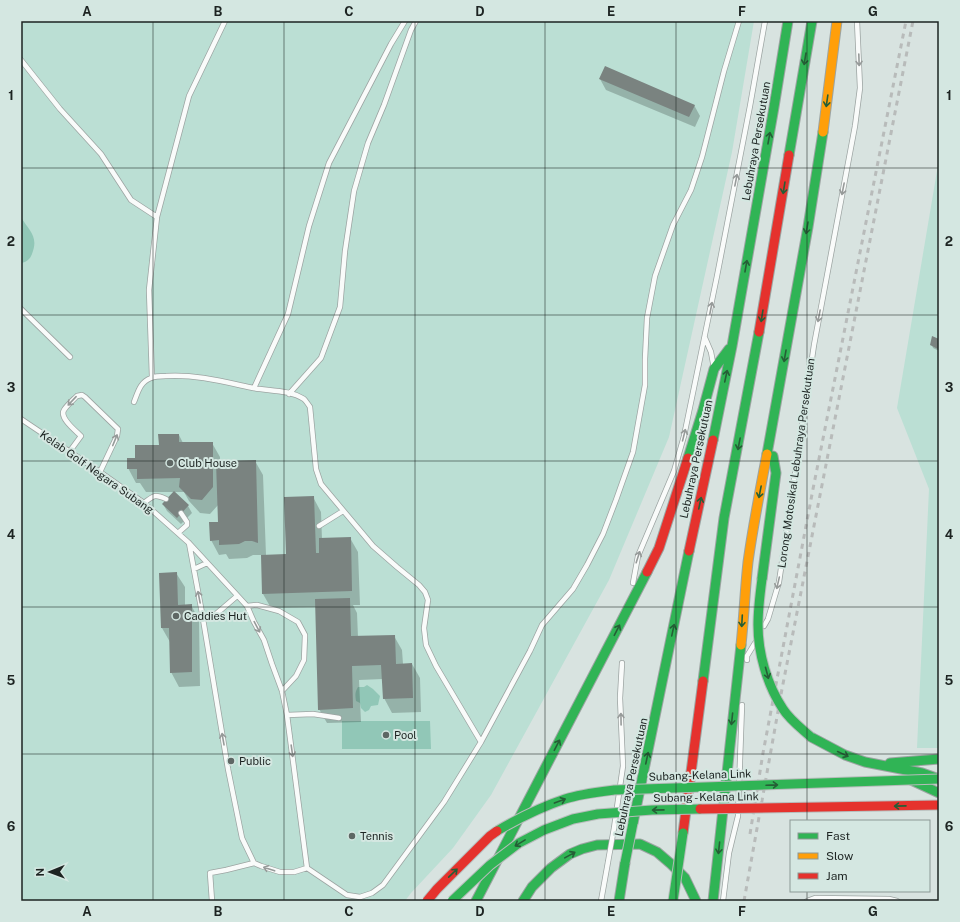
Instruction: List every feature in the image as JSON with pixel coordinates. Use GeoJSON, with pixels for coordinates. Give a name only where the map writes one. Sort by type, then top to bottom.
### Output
{"type":"FeatureCollection","features":[{"type":"Feature","properties":{"kind":"main road","name":"Lebuhraya Persekutuan"},"geometry":{"type":"LineString","coordinates":[[619,901],[633,823],[732,346],[788,21]]}},
{"type":"Feature","properties":{"kind":"main road"},"geometry":{"type":"LineString","coordinates":[[673,901],[724,518],[754,363],[812,21]]}},
{"type":"Feature","properties":{"kind":"main road"},"geometry":{"type":"LineString","coordinates":[[713,901],[741,641],[743,604],[752,534],[816,176],[837,21]]}},
{"type":"Feature","properties":{"kind":"main road"},"geometry":{"type":"LineString","coordinates":[[476,901],[659,548],[703,410],[714,369],[732,346]]}},
{"type":"Feature","properties":{"kind":"main road"},"geometry":{"type":"LineString","coordinates":[[770,440],[776,473],[759,604],[758,630],[767,676],[774,694],[784,711],[811,737],[845,755],[864,762],[922,773],[939,779]]}},
{"type":"Feature","properties":{"kind":"main road"},"geometry":{"type":"LineString","coordinates":[[877,764],[939,759]]}},
{"type":"Feature","properties":{"kind":"main road"},"geometry":{"type":"LineString","coordinates":[[877,764],[939,793]]}},
{"type":"Feature","properties":{"kind":"main road","name":"Subang-Kelana Link"},"geometry":{"type":"LineString","coordinates":[[426,901],[490,836],[514,821],[538,809],[566,799],[614,790],[939,779]]}},
{"type":"Feature","properties":{"kind":"main road","name":"Subang - Kelana Link"},"geometry":{"type":"LineString","coordinates":[[452,901],[490,865],[518,843],[544,830],[573,819],[598,814],[652,810],[939,805]]}},
{"type":"Feature","properties":{"kind":"main road"},"geometry":{"type":"LineString","coordinates":[[523,901],[532,887],[551,868],[570,854],[597,845],[640,844],[656,852],[685,878],[696,901]]}},
{"type":"Feature","properties":{"kind":"main road"},"geometry":{"type":"LineString","coordinates":[[471,901],[481,892]]}},
{"type":"Feature","properties":{"kind":"lane"},"geometry":{"type":"LineString","coordinates":[[152,377],[149,290],[157,217],[189,96],[225,21]]}},
{"type":"Feature","properties":{"kind":"lane"},"geometry":{"type":"LineString","coordinates":[[254,388],[288,314],[309,226],[329,163],[405,21]]}},
{"type":"Feature","properties":{"kind":"lane"},"geometry":{"type":"LineString","coordinates":[[290,394],[321,358],[340,307],[345,251],[354,191],[368,144],[384,105],[411,30],[416,21]]}},
{"type":"Feature","properties":{"kind":"lane"},"geometry":{"type":"LineString","coordinates":[[282,691],[296,676],[304,660],[305,636],[298,622],[279,611],[257,605],[247,606],[264,640],[282,691],[287,715],[307,868],[347,895],[360,897],[372,893],[383,885],[444,802],[481,742],[530,652],[542,625],[573,589],[603,534],[633,452],[645,385],[647,318],[655,276],[673,225],[696,177],[739,21]]}},
{"type":"Feature","properties":{"kind":"lane"},"geometry":{"type":"LineString","coordinates":[[631,595],[634,571],[638,556],[674,471],[684,436],[705,338],[765,21]]}},
{"type":"Feature","properties":{"kind":"lane","name":"Lorong Motosikal Lebuhraya Persekutuan"},"geometry":{"type":"LineString","coordinates":[[746,663],[747,656],[768,619],[779,582],[814,345],[855,126],[860,88],[858,21]]}},
{"type":"Feature","properties":{"kind":"lane"},"geometry":{"type":"LineString","coordinates":[[833,58],[840,37]]}},
{"type":"Feature","properties":{"kind":"lane"},"geometry":{"type":"LineString","coordinates":[[21,60],[60,109],[100,154],[131,200],[157,217]]}},
{"type":"Feature","properties":{"kind":"lane"},"geometry":{"type":"LineString","coordinates":[[21,309],[70,357]]}},
{"type":"Feature","properties":{"kind":"lane"},"geometry":{"type":"LineString","coordinates":[[705,338],[711,352],[714,369]]}},
{"type":"Feature","properties":{"kind":"lane"},"geometry":{"type":"LineString","coordinates":[[134,402],[142,383],[152,377],[179,375],[221,380],[254,388],[290,394],[305,400],[310,406],[316,469],[321,484],[373,546],[419,585],[424,592],[428,600],[424,628],[426,645],[436,666],[481,742]]}},
{"type":"Feature","properties":{"kind":"lane"},"geometry":{"type":"LineString","coordinates":[[70,451],[81,436],[62,415],[63,411],[77,396],[82,395],[118,429],[117,436],[100,472]]}},
{"type":"Feature","properties":{"kind":"lane","name":"Kelab Golf Negara Subang"},"geometry":{"type":"LineString","coordinates":[[21,419],[70,451],[144,503],[189,543],[247,606]]}},
{"type":"Feature","properties":{"kind":"lane"},"geometry":{"type":"LineString","coordinates":[[144,503],[155,495],[166,500]]}},
{"type":"Feature","properties":{"kind":"lane"},"geometry":{"type":"LineString","coordinates":[[319,526],[343,511]]}},
{"type":"Feature","properties":{"kind":"lane"},"geometry":{"type":"LineString","coordinates":[[178,533],[187,522],[181,513]]}},
{"type":"Feature","properties":{"kind":"lane"},"geometry":{"type":"LineString","coordinates":[[189,543],[222,735],[242,838],[254,863]]}},
{"type":"Feature","properties":{"kind":"lane"},"geometry":{"type":"LineString","coordinates":[[194,569],[207,563]]}},
{"type":"Feature","properties":{"kind":"lane"},"geometry":{"type":"LineString","coordinates":[[216,614],[237,596]]}},
{"type":"Feature","properties":{"kind":"lane"},"geometry":{"type":"LineString","coordinates":[[601,901],[623,766],[620,698],[622,664]]}},
{"type":"Feature","properties":{"kind":"lane"},"geometry":{"type":"LineString","coordinates":[[723,901],[729,853],[738,816],[743,696]]}},
{"type":"Feature","properties":{"kind":"lane"},"geometry":{"type":"LineString","coordinates":[[287,715],[313,714],[339,718]]}},
{"type":"Feature","properties":{"kind":"lane"},"geometry":{"type":"LineString","coordinates":[[212,901],[210,873],[254,863],[280,872],[294,872],[307,868]]}},
{"type":"Feature","properties":{"kind":"lane"},"geometry":{"type":"LineString","coordinates":[[346,901],[347,895]]}},
{"type":"Feature","properties":{"kind":"lane"},"geometry":{"type":"LineString","coordinates":[[807,901],[815,898],[889,899],[897,901]]}},
{"type":"Feature","properties":{"kind":"shaded area"},"geometry":{"type":"Polygon","coordinates":[[[21,21],[754,21],[732,152],[669,437],[609,580],[491,795],[453,848],[405,901],[21,901],[21,21]]]}},
{"type":"Feature","properties":{"kind":"shaded area"},"geometry":{"type":"Polygon","coordinates":[[[939,159],[939,748],[917,748],[929,489],[897,408],[939,159]]]}},
{"type":"Feature","properties":{"kind":"shaded area"},"geometry":{"type":"Polygon","coordinates":[[[21,217],[34,238],[34,248],[27,261],[21,263],[21,217]]]}},
{"type":"Feature","properties":{"kind":"shaded area"},"geometry":{"type":"Polygon","coordinates":[[[367,685],[380,696],[378,705],[371,706],[369,710],[365,712],[361,708],[360,703],[356,701],[356,690],[358,687],[364,687],[367,685]]]}},
{"type":"Feature","properties":{"kind":"shaded area","name":"Pool"},"geometry":{"type":"Polygon","coordinates":[[[342,721],[430,721],[431,749],[342,749],[342,721]]]}},
{"type":"Feature","properties":{"kind":"building"},"geometry":{"type":"Polygon","coordinates":[[[605,66],[695,105],[689,117],[599,79],[605,66]]]}},
{"type":"Feature","properties":{"kind":"building"},"geometry":{"type":"Polygon","coordinates":[[[932,336],[939,339],[938,349],[930,345],[932,336]]]}},
{"type":"Feature","properties":{"kind":"building","name":"Club House"},"geometry":{"type":"Polygon","coordinates":[[[158,434],[179,434],[179,442],[213,442],[213,487],[202,500],[191,499],[179,487],[180,478],[137,479],[137,469],[127,469],[127,458],[135,458],[135,445],[159,445],[158,434]]]}},
{"type":"Feature","properties":{"kind":"building"},"geometry":{"type":"Polygon","coordinates":[[[256,460],[258,543],[245,541],[239,544],[219,545],[219,540],[210,541],[209,522],[218,522],[216,461],[256,460]]]}},
{"type":"Feature","properties":{"kind":"building"},"geometry":{"type":"Polygon","coordinates":[[[174,491],[189,505],[177,518],[162,504],[174,491]]]}},
{"type":"Feature","properties":{"kind":"building"},"geometry":{"type":"Polygon","coordinates":[[[314,496],[316,553],[319,553],[319,538],[351,537],[352,591],[262,594],[261,555],[286,554],[284,497],[314,496]]]}},
{"type":"Feature","properties":{"kind":"building","name":"Caddies Hut"},"geometry":{"type":"Polygon","coordinates":[[[177,572],[178,605],[192,604],[192,672],[170,673],[169,628],[161,628],[159,573],[177,572]]]}},
{"type":"Feature","properties":{"kind":"building"},"geometry":{"type":"Polygon","coordinates":[[[350,598],[351,636],[395,635],[396,664],[412,663],[413,698],[383,699],[381,665],[352,666],[353,708],[318,710],[315,599],[350,598]]]}},
{"type":"Feature","properties":{"kind":"railway"},"geometry":{"type":"LineString","coordinates":[[750,834],[763,753],[813,489],[906,21]]}},
{"type":"Feature","properties":{"kind":"railway"},"geometry":{"type":"LineString","coordinates":[[744,901],[782,689],[913,21]]}},
{"type":"Feature","properties":{"kind":"traffic: fast"},"geometry":{"type":"LineString","coordinates":[[713,440],[732,346],[788,21]]}},
{"type":"Feature","properties":{"kind":"traffic: fast"},"geometry":{"type":"LineString","coordinates":[[789,155],[812,21]]}},
{"type":"Feature","properties":{"kind":"traffic: fast"},"geometry":{"type":"LineString","coordinates":[[767,454],[808,227],[823,132]]}},
{"type":"Feature","properties":{"kind":"traffic: fast"},"geometry":{"type":"LineString","coordinates":[[703,681],[724,518],[759,332]]}},
{"type":"Feature","properties":{"kind":"traffic: fast"},"geometry":{"type":"LineString","coordinates":[[688,458],[714,369],[729,349]]}},
{"type":"Feature","properties":{"kind":"traffic: fast"},"geometry":{"type":"LineString","coordinates":[[762,579],[776,473],[773,456]]}},
{"type":"Feature","properties":{"kind":"traffic: fast"},"geometry":{"type":"LineString","coordinates":[[633,823],[689,551]]}},
{"type":"Feature","properties":{"kind":"traffic: fast"},"geometry":{"type":"LineString","coordinates":[[476,901],[647,572]]}},
{"type":"Feature","properties":{"kind":"traffic: fast"},"geometry":{"type":"LineString","coordinates":[[762,579],[758,636],[764,668],[772,690],[783,709],[792,720],[811,737]]}},
{"type":"Feature","properties":{"kind":"traffic: fast"},"geometry":{"type":"LineString","coordinates":[[713,901],[741,645]]}},
{"type":"Feature","properties":{"kind":"traffic: fast"},"geometry":{"type":"LineString","coordinates":[[811,737],[845,755],[865,762],[922,773],[939,779]]}},
{"type":"Feature","properties":{"kind":"traffic: fast"},"geometry":{"type":"LineString","coordinates":[[890,763],[939,759]]}},
{"type":"Feature","properties":{"kind":"traffic: fast"},"geometry":{"type":"LineString","coordinates":[[497,831],[530,813],[565,799],[583,794],[614,790],[939,779]]}},
{"type":"Feature","properties":{"kind":"traffic: fast"},"geometry":{"type":"LineString","coordinates":[[911,780],[939,793]]}},
{"type":"Feature","properties":{"kind":"traffic: fast"},"geometry":{"type":"LineString","coordinates":[[452,901],[490,865],[519,843],[544,830],[573,819],[598,814],[652,810],[700,809]]}},
{"type":"Feature","properties":{"kind":"traffic: fast"},"geometry":{"type":"LineString","coordinates":[[625,863],[633,823]]}},
{"type":"Feature","properties":{"kind":"traffic: fast"},"geometry":{"type":"LineString","coordinates":[[673,901],[683,833]]}},
{"type":"Feature","properties":{"kind":"traffic: fast"},"geometry":{"type":"LineString","coordinates":[[523,901],[532,887],[551,868],[570,854],[597,845],[640,844],[657,852],[685,878],[696,901]]}},
{"type":"Feature","properties":{"kind":"traffic: fast"},"geometry":{"type":"LineString","coordinates":[[619,901],[625,863]]}},
{"type":"Feature","properties":{"kind":"traffic: slow"},"geometry":{"type":"LineString","coordinates":[[823,132],[837,21]]}},
{"type":"Feature","properties":{"kind":"traffic: slow"},"geometry":{"type":"LineString","coordinates":[[741,645],[748,562],[767,454]]}},
{"type":"Feature","properties":{"kind":"traffic: jam"},"geometry":{"type":"LineString","coordinates":[[759,332],[789,155]]}},
{"type":"Feature","properties":{"kind":"traffic: jam"},"geometry":{"type":"LineString","coordinates":[[689,551],[713,440]]}},
{"type":"Feature","properties":{"kind":"traffic: jam"},"geometry":{"type":"LineString","coordinates":[[647,572],[659,548],[688,458]]}},
{"type":"Feature","properties":{"kind":"traffic: jam"},"geometry":{"type":"LineString","coordinates":[[683,833],[703,681]]}},
{"type":"Feature","properties":{"kind":"traffic: jam"},"geometry":{"type":"LineString","coordinates":[[700,809],[939,805]]}},
{"type":"Feature","properties":{"kind":"traffic: jam"},"geometry":{"type":"LineString","coordinates":[[427,901],[437,889],[490,836],[497,831]]}},
{"type":"Feature","properties":{"kind":"place","name":"Club House"},"geometry":{"type":"Point","coordinates":[170,463]}},
{"type":"Feature","properties":{"kind":"place","name":"Caddies Hut"},"geometry":{"type":"Point","coordinates":[176,616]}},
{"type":"Feature","properties":{"kind":"place","name":"Pool"},"geometry":{"type":"Point","coordinates":[386,735]}},
{"type":"Feature","properties":{"kind":"place","name":"Public"},"geometry":{"type":"Point","coordinates":[231,761]}},
{"type":"Feature","properties":{"kind":"place","name":"Tennis"},"geometry":{"type":"Point","coordinates":[352,836]}}]}
